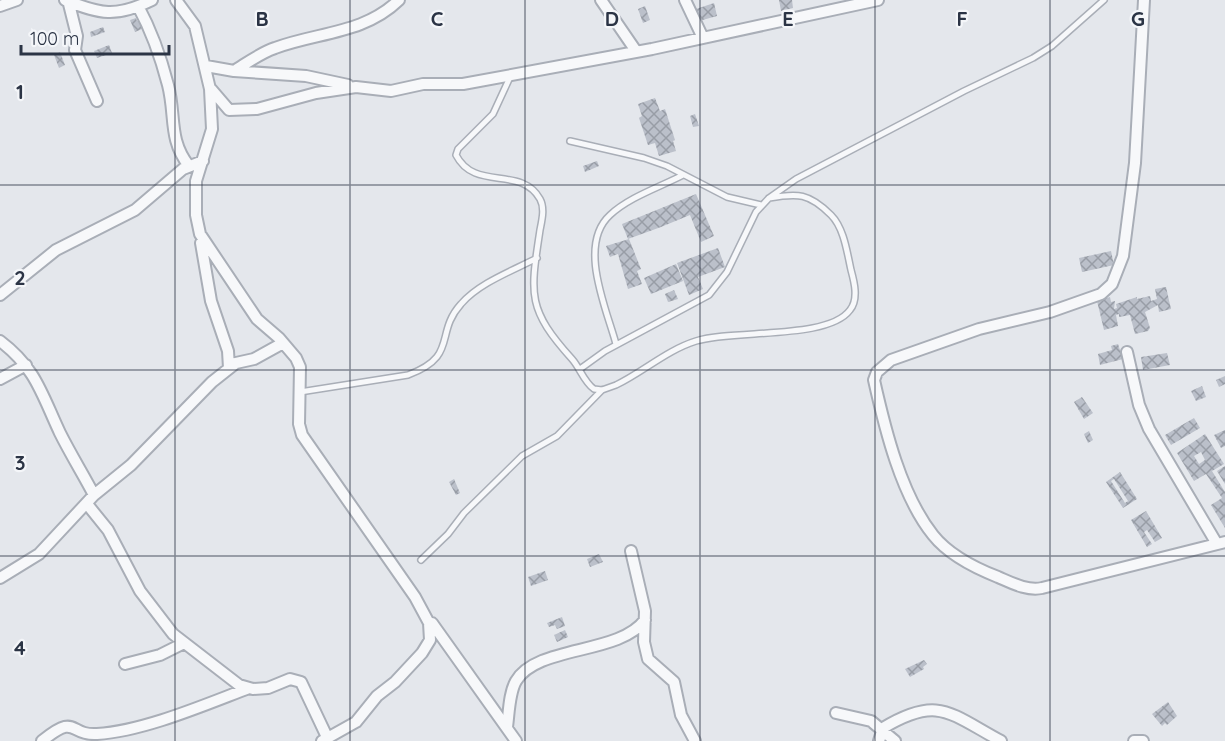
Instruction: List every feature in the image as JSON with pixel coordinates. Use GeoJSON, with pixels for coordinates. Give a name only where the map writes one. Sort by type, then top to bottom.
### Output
{"type":"FeatureCollection","features":[{"type":"Feature","properties":{"kind":"street"},"geometry":{"type":"LineString","coordinates":[[0,6],[18,0]]}},
{"type":"Feature","properties":{"kind":"street"},"geometry":{"type":"LineString","coordinates":[[67,0],[99,13],[121,12],[142,2],[168,86],[176,148],[189,166]]}},
{"type":"Feature","properties":{"kind":"street"},"geometry":{"type":"LineString","coordinates":[[67,0],[77,36],[75,50],[97,101]]}},
{"type":"Feature","properties":{"kind":"street"},"geometry":{"type":"LineString","coordinates":[[176,0],[192,18],[206,66],[210,89],[212,129]]}},
{"type":"Feature","properties":{"kind":"street"},"geometry":{"type":"LineString","coordinates":[[234,71],[274,48],[340,33],[374,20],[399,0]]}},
{"type":"Feature","properties":{"kind":"street"},"geometry":{"type":"LineString","coordinates":[[601,0],[636,51]]}},
{"type":"Feature","properties":{"kind":"street"},"geometry":{"type":"LineString","coordinates":[[685,0],[703,38]]}},
{"type":"Feature","properties":{"kind":"street"},"geometry":{"type":"LineString","coordinates":[[206,66],[234,71],[306,76],[356,87],[391,91],[423,84],[463,84],[703,38],[878,0]]}},
{"type":"Feature","properties":{"kind":"street"},"geometry":{"type":"LineString","coordinates":[[1127,352],[1138,405],[1149,429],[1221,543],[1037,589],[1020,586],[973,566],[935,537],[915,505],[892,447],[874,380],[877,372],[891,360],[979,329],[1050,312],[1101,294],[1112,284],[1123,256],[1135,163],[1144,0]]}},
{"type":"Feature","properties":{"kind":"street"},"geometry":{"type":"LineString","coordinates":[[229,368],[228,351],[211,301],[195,197],[196,181],[212,129],[218,118],[230,110],[257,109],[316,93],[356,87]]}},
{"type":"Feature","properties":{"kind":"street"},"geometry":{"type":"LineString","coordinates":[[210,89],[230,110]]}},
{"type":"Feature","properties":{"kind":"street"},"geometry":{"type":"LineString","coordinates":[[0,295],[63,245],[135,210],[189,166],[203,161]]}},
{"type":"Feature","properties":{"kind":"street"},"geometry":{"type":"LineString","coordinates":[[42,741],[64,726],[76,727],[94,734],[153,722],[249,688],[268,688],[290,679],[301,682],[324,739],[356,722],[377,696],[414,662],[430,640],[429,623],[415,597],[302,435],[300,367],[296,358],[258,319],[200,234]]}},
{"type":"Feature","properties":{"kind":"street"},"geometry":{"type":"LineString","coordinates":[[0,341],[26,364],[46,397],[68,448],[94,495]]}},
{"type":"Feature","properties":{"kind":"street"},"geometry":{"type":"LineString","coordinates":[[0,578],[39,554],[94,495],[131,465],[195,398],[229,368],[241,361],[264,354],[283,343]]}},
{"type":"Feature","properties":{"kind":"street"},"geometry":{"type":"LineString","coordinates":[[0,379],[26,364]]}},
{"type":"Feature","properties":{"kind":"street"},"geometry":{"type":"LineString","coordinates":[[87,504],[108,530],[140,591],[169,629],[184,643],[202,654],[229,680],[249,688]]}},
{"type":"Feature","properties":{"kind":"street"},"geometry":{"type":"LineString","coordinates":[[631,551],[645,620],[648,659],[674,682],[679,710],[695,741]]}},
{"type":"Feature","properties":{"kind":"street"},"geometry":{"type":"LineString","coordinates":[[507,727],[512,696],[519,676],[545,660],[629,633],[645,620]]}},
{"type":"Feature","properties":{"kind":"street"},"geometry":{"type":"LineString","coordinates":[[429,623],[432,623],[516,741]]}},
{"type":"Feature","properties":{"kind":"street"},"geometry":{"type":"LineString","coordinates":[[125,664],[160,655],[184,643]]}},
{"type":"Feature","properties":{"kind":"street"},"geometry":{"type":"LineString","coordinates":[[879,741],[883,728],[914,712],[936,708],[1001,741]]}},
{"type":"Feature","properties":{"kind":"street"},"geometry":{"type":"LineString","coordinates":[[836,713],[858,716],[883,728],[895,741]]}},
{"type":"Feature","properties":{"kind":"street"},"geometry":{"type":"LineString","coordinates":[[1134,741],[1143,741]]}},
{"type":"Feature","properties":{"kind":"lane"},"geometry":{"type":"LineString","coordinates":[[580,369],[616,344],[709,295],[727,272],[761,205],[769,198],[796,179],[887,130],[1033,58],[1052,46],[1104,0]]}},
{"type":"Feature","properties":{"kind":"lane"},"geometry":{"type":"LineString","coordinates":[[510,75],[493,114],[458,149],[456,155],[459,162],[474,175],[510,180],[536,192],[543,204],[534,295],[540,320],[580,369],[590,386],[602,390]]}},
{"type":"Feature","properties":{"kind":"lane"},"geometry":{"type":"LineString","coordinates":[[570,141],[644,158],[727,197],[761,205]]}},
{"type":"Feature","properties":{"kind":"lane"},"geometry":{"type":"LineString","coordinates":[[616,344],[596,277],[597,236],[610,215],[683,175]]}},
{"type":"Feature","properties":{"kind":"lane"},"geometry":{"type":"LineString","coordinates":[[421,560],[522,456],[557,436],[602,390],[626,380],[665,356],[696,341],[728,333],[785,333],[826,324],[850,311],[855,298],[853,278],[836,220],[811,198],[792,194],[769,198]]}},
{"type":"Feature","properties":{"kind":"lane"},"geometry":{"type":"LineString","coordinates":[[300,392],[408,375],[423,369],[438,358],[443,349],[452,315],[461,303],[476,290],[537,258]]}},
{"type":"Feature","properties":{"kind":"building"},"geometry":{"type":"Polygon","coordinates":[[[779,0],[792,0],[793,8],[781,11],[779,0]]]}},
{"type":"Feature","properties":{"kind":"building"},"geometry":{"type":"Polygon","coordinates":[[[714,3],[717,16],[699,21],[696,9],[714,3]]]}},
{"type":"Feature","properties":{"kind":"building"},"geometry":{"type":"Polygon","coordinates":[[[645,6],[650,20],[643,23],[638,9],[645,6]]]}},
{"type":"Feature","properties":{"kind":"building"},"geometry":{"type":"Polygon","coordinates":[[[136,18],[137,21],[141,19],[144,28],[135,32],[130,20],[136,18]]]}},
{"type":"Feature","properties":{"kind":"building"},"geometry":{"type":"Polygon","coordinates":[[[103,27],[105,32],[91,37],[90,32],[103,27]]]}},
{"type":"Feature","properties":{"kind":"building"},"geometry":{"type":"Polygon","coordinates":[[[109,45],[112,53],[97,58],[94,51],[109,45]]]}},
{"type":"Feature","properties":{"kind":"building"},"geometry":{"type":"Polygon","coordinates":[[[60,52],[65,65],[59,68],[54,55],[60,52]]]}},
{"type":"Feature","properties":{"kind":"building"},"geometry":{"type":"Polygon","coordinates":[[[655,98],[660,111],[665,109],[675,140],[673,141],[676,151],[659,156],[655,143],[648,145],[639,118],[642,116],[638,104],[655,98]]]}},
{"type":"Feature","properties":{"kind":"building"},"geometry":{"type":"Polygon","coordinates":[[[695,114],[699,126],[693,127],[690,116],[695,114]]]}},
{"type":"Feature","properties":{"kind":"building"},"geometry":{"type":"Polygon","coordinates":[[[597,161],[599,166],[585,172],[583,166],[597,161]]]}},
{"type":"Feature","properties":{"kind":"building"},"geometry":{"type":"Polygon","coordinates":[[[696,194],[714,236],[701,242],[690,215],[628,239],[622,224],[696,194]]]}},
{"type":"Feature","properties":{"kind":"building"},"geometry":{"type":"Polygon","coordinates":[[[629,239],[641,269],[637,271],[642,284],[628,289],[618,254],[610,257],[606,246],[629,239]]]}},
{"type":"Feature","properties":{"kind":"building"},"geometry":{"type":"Polygon","coordinates":[[[718,248],[725,267],[698,277],[703,289],[689,295],[677,263],[718,248]]]}},
{"type":"Feature","properties":{"kind":"building"},"geometry":{"type":"Polygon","coordinates":[[[1111,251],[1114,265],[1082,272],[1079,258],[1111,251]]]}},
{"type":"Feature","properties":{"kind":"building"},"geometry":{"type":"Polygon","coordinates":[[[676,264],[683,281],[651,294],[644,278],[676,264]]]}},
{"type":"Feature","properties":{"kind":"building"},"geometry":{"type":"Polygon","coordinates":[[[1166,287],[1171,309],[1159,312],[1158,305],[1145,312],[1150,328],[1148,331],[1135,334],[1130,315],[1119,317],[1119,314],[1116,315],[1118,326],[1104,330],[1097,301],[1110,297],[1111,302],[1115,301],[1114,309],[1117,308],[1116,304],[1137,297],[1137,299],[1150,296],[1151,301],[1157,299],[1155,289],[1166,287]]]}},
{"type":"Feature","properties":{"kind":"building"},"geometry":{"type":"Polygon","coordinates":[[[674,290],[678,299],[668,302],[665,294],[674,290]]]}},
{"type":"Feature","properties":{"kind":"building"},"geometry":{"type":"Polygon","coordinates":[[[1118,344],[1123,359],[1100,365],[1098,354],[1112,350],[1111,346],[1118,344]]]}},
{"type":"Feature","properties":{"kind":"building"},"geometry":{"type":"Polygon","coordinates":[[[1167,353],[1170,365],[1143,370],[1141,357],[1167,353]]]}},
{"type":"Feature","properties":{"kind":"building"},"geometry":{"type":"Polygon","coordinates":[[[1225,376],[1225,384],[1219,387],[1216,380],[1225,376]]]}},
{"type":"Feature","properties":{"kind":"building"},"geometry":{"type":"Polygon","coordinates":[[[1202,386],[1206,397],[1196,401],[1191,391],[1202,386]]]}},
{"type":"Feature","properties":{"kind":"building"},"geometry":{"type":"Polygon","coordinates":[[[1082,397],[1093,413],[1084,419],[1074,402],[1082,397]]]}},
{"type":"Feature","properties":{"kind":"building"},"geometry":{"type":"Polygon","coordinates":[[[1194,418],[1200,428],[1171,445],[1165,435],[1194,418]]]}},
{"type":"Feature","properties":{"kind":"building"},"geometry":{"type":"Polygon","coordinates":[[[1225,430],[1225,446],[1221,448],[1214,435],[1225,430]]]}},
{"type":"Feature","properties":{"kind":"building"},"geometry":{"type":"Polygon","coordinates":[[[1089,431],[1093,440],[1088,443],[1084,434],[1089,431]]]}},
{"type":"Feature","properties":{"kind":"building"},"geometry":{"type":"Polygon","coordinates":[[[1205,434],[1224,464],[1212,471],[1225,492],[1225,528],[1211,505],[1222,498],[1206,474],[1194,481],[1177,453],[1205,434]],[[1201,452],[1194,456],[1199,464],[1205,460],[1201,452]]]}},
{"type":"Feature","properties":{"kind":"building"},"geometry":{"type":"Polygon","coordinates":[[[1225,466],[1225,484],[1217,471],[1225,466]]]}},
{"type":"Feature","properties":{"kind":"building"},"geometry":{"type":"Polygon","coordinates":[[[1120,472],[1137,499],[1123,508],[1106,482],[1120,472]],[[1114,479],[1111,481],[1125,503],[1128,501],[1114,479]]]}},
{"type":"Feature","properties":{"kind":"building"},"geometry":{"type":"Polygon","coordinates":[[[454,479],[460,493],[456,495],[449,482],[454,479]]]}},
{"type":"Feature","properties":{"kind":"building"},"geometry":{"type":"Polygon","coordinates":[[[1146,511],[1162,538],[1155,542],[1147,530],[1144,532],[1152,544],[1147,547],[1131,520],[1146,511]]]}},
{"type":"Feature","properties":{"kind":"building"},"geometry":{"type":"Polygon","coordinates":[[[599,554],[603,562],[590,567],[587,559],[599,554]]]}},
{"type":"Feature","properties":{"kind":"building"},"geometry":{"type":"Polygon","coordinates":[[[545,571],[548,580],[531,586],[528,577],[545,571]]]}},
{"type":"Feature","properties":{"kind":"building"},"geometry":{"type":"Polygon","coordinates":[[[562,617],[565,626],[557,629],[555,625],[549,627],[547,623],[562,617]]]}},
{"type":"Feature","properties":{"kind":"building"},"geometry":{"type":"Polygon","coordinates":[[[565,630],[568,637],[557,642],[554,635],[565,630]]]}},
{"type":"Feature","properties":{"kind":"building"},"geometry":{"type":"Polygon","coordinates":[[[924,660],[927,664],[923,667],[924,669],[910,677],[905,669],[924,660]]]}},
{"type":"Feature","properties":{"kind":"building"},"geometry":{"type":"Polygon","coordinates":[[[1168,702],[1177,716],[1167,725],[1165,723],[1162,726],[1152,714],[1168,702]]]}}]}
